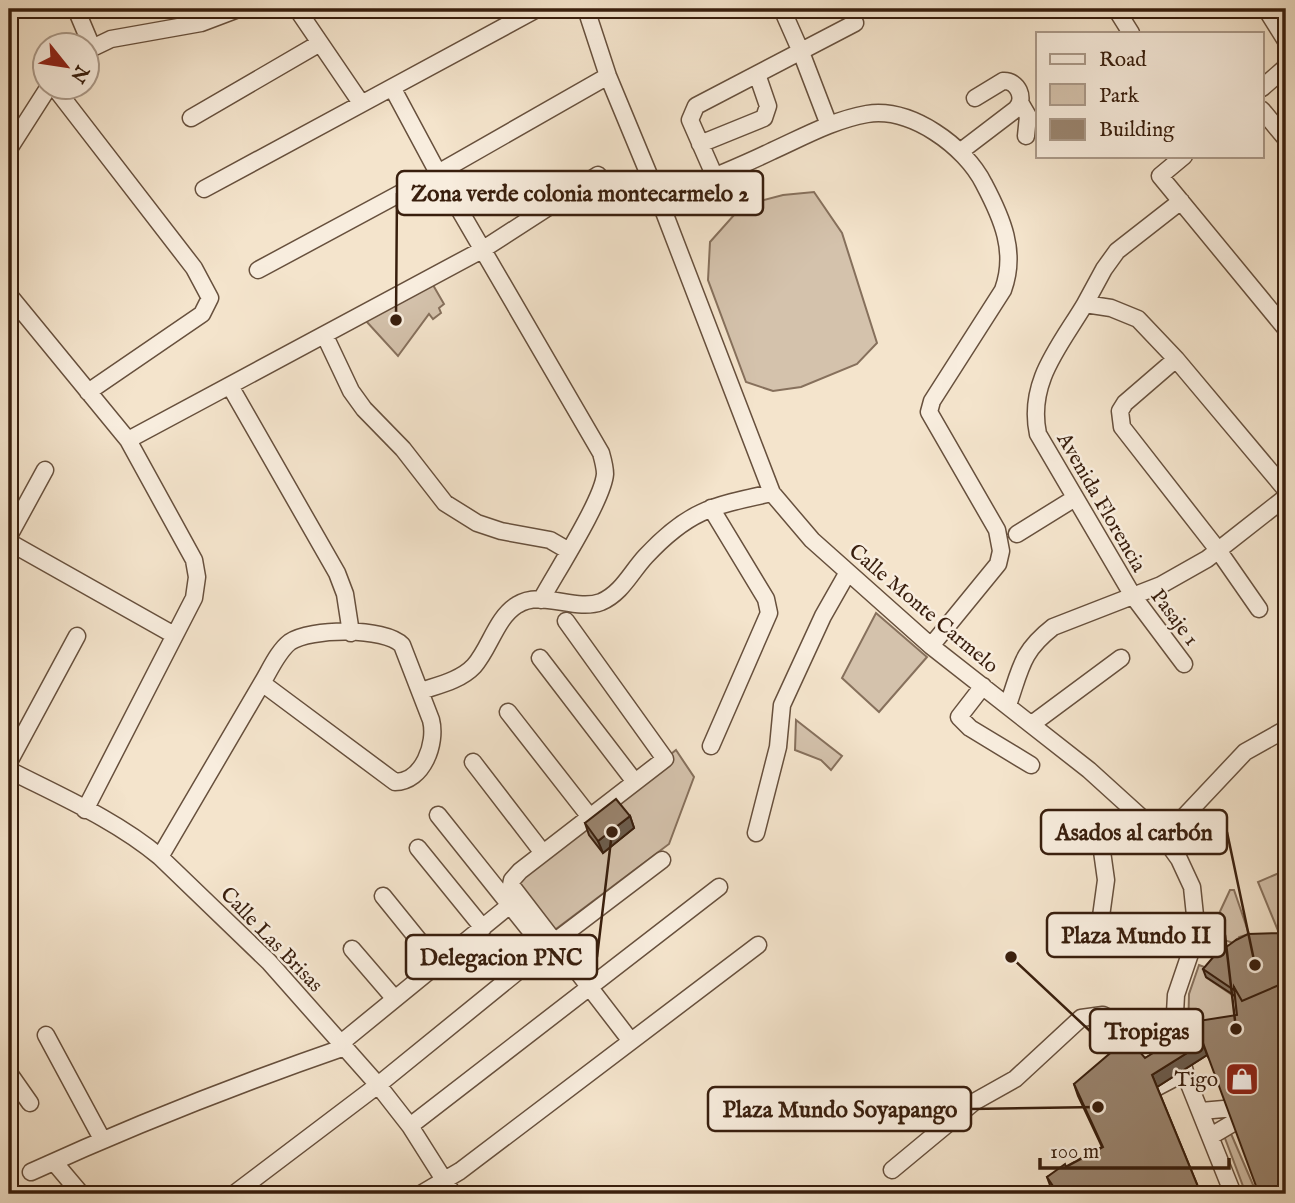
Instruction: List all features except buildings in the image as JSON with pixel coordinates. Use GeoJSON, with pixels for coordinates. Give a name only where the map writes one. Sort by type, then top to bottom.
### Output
{"type":"FeatureCollection","features":[{"type":"Feature","properties":{"kind":"street"},"geometry":{"type":"LineString","coordinates":[[76,9],[84,32]]}},
{"type":"Feature","properties":{"kind":"street"},"geometry":{"type":"LineString","coordinates":[[102,44],[134,34],[201,23],[238,9]]}},
{"type":"Feature","properties":{"kind":"street"},"geometry":{"type":"LineString","coordinates":[[297,9],[361,103]]}},
{"type":"Feature","properties":{"kind":"street"},"geometry":{"type":"LineString","coordinates":[[204,189],[537,9]]}},
{"type":"Feature","properties":{"kind":"street","name":"Calle Monte Carmelo"},"geometry":{"type":"LineString","coordinates":[[586,9],[608,76],[772,493],[812,540],[931,646],[1089,770],[1164,838],[1179,859],[1192,887],[1196,906],[1193,945],[1176,995],[1174,1031],[1179,1064],[1201,1111],[1233,1194]]}},
{"type":"Feature","properties":{"kind":"street"},"geometry":{"type":"LineString","coordinates":[[782,9],[829,125]]}},
{"type":"Feature","properties":{"kind":"street"},"geometry":{"type":"LineString","coordinates":[[1116,9],[1131,32]]}},
{"type":"Feature","properties":{"kind":"street"},"geometry":{"type":"LineString","coordinates":[[1266,9],[1286,41]]}},
{"type":"Feature","properties":{"kind":"street"},"geometry":{"type":"LineString","coordinates":[[715,177],[690,120],[696,106],[855,23]]}},
{"type":"Feature","properties":{"kind":"street"},"geometry":{"type":"LineString","coordinates":[[191,118],[320,43]]}},
{"type":"Feature","properties":{"kind":"street"},"geometry":{"type":"LineString","coordinates":[[1264,86],[1286,67]]}},
{"type":"Feature","properties":{"kind":"street"},"geometry":{"type":"LineString","coordinates":[[700,144],[764,118],[768,113],[768,106],[757,74]]}},
{"type":"Feature","properties":{"kind":"street"},"geometry":{"type":"LineString","coordinates":[[258,270],[438,173],[608,76]]}},
{"type":"Feature","properties":{"kind":"street"},"geometry":{"type":"LineString","coordinates":[[975,98],[1003,81],[1014,82],[1028,116],[1026,136]]}},
{"type":"Feature","properties":{"kind":"street"},"geometry":{"type":"LineString","coordinates":[[393,89],[438,173],[604,462],[603,485],[541,600]]}},
{"type":"Feature","properties":{"kind":"street"},"geometry":{"type":"LineString","coordinates":[[9,149],[39,102]]}},
{"type":"Feature","properties":{"kind":"street"},"geometry":{"type":"LineString","coordinates":[[66,102],[194,268],[210,298],[202,314],[88,392]]}},
{"type":"Feature","properties":{"kind":"street"},"geometry":{"type":"LineString","coordinates":[[961,150],[1021,104]]}},
{"type":"Feature","properties":{"kind":"street"},"geometry":{"type":"LineString","coordinates":[[1264,112],[1286,139]]}},
{"type":"Feature","properties":{"kind":"street"},"geometry":{"type":"LineString","coordinates":[[659,200],[829,125],[869,114],[885,114],[924,127],[961,150],[981,176],[999,216],[1010,258],[1009,274],[996,302],[932,401],[929,412],[997,530],[1000,551],[993,571],[931,646]]}},
{"type":"Feature","properties":{"kind":"street"},"geometry":{"type":"LineString","coordinates":[[1182,158],[1160,176],[1286,329]]}},
{"type":"Feature","properties":{"kind":"street"},"geometry":{"type":"LineString","coordinates":[[128,440],[482,250],[598,175]]}},
{"type":"Feature","properties":{"kind":"street","name":"Avenida Florencia"},"geometry":{"type":"LineString","coordinates":[[1133,596],[1038,434],[1034,405],[1037,388],[1044,373],[1104,269],[1117,251],[1181,201]]}},
{"type":"Feature","properties":{"kind":"street"},"geometry":{"type":"LineString","coordinates":[[9,295],[128,440],[197,568],[194,598],[85,810]]}},
{"type":"Feature","properties":{"kind":"street"},"geometry":{"type":"LineString","coordinates":[[1085,304],[1111,308],[1138,319],[1176,359],[1286,490]]}},
{"type":"Feature","properties":{"kind":"street"},"geometry":{"type":"LineString","coordinates":[[325,336],[351,391],[445,503],[477,523],[500,531],[550,540],[569,551]]}},
{"type":"Feature","properties":{"kind":"street"},"geometry":{"type":"LineString","coordinates":[[1176,359],[1125,403],[1121,411],[1122,427],[1218,550],[1259,610]]}},
{"type":"Feature","properties":{"kind":"street"},"geometry":{"type":"LineString","coordinates":[[230,386],[337,573],[345,594],[351,633]]}},
{"type":"Feature","properties":{"kind":"street"},"geometry":{"type":"LineString","coordinates":[[9,536],[45,470]]}},
{"type":"Feature","properties":{"kind":"street"},"geometry":{"type":"LineString","coordinates":[[421,691],[468,671],[512,609],[520,603],[541,600],[599,603],[613,596],[644,558],[678,524],[711,508],[772,493]]}},
{"type":"Feature","properties":{"kind":"street"},"geometry":{"type":"LineString","coordinates":[[1008,705],[1026,653],[1053,627],[1161,585],[1207,559],[1286,497]]}},
{"type":"Feature","properties":{"kind":"street"},"geometry":{"type":"LineString","coordinates":[[1017,534],[1075,498]]}},
{"type":"Feature","properties":{"kind":"street"},"geometry":{"type":"LineString","coordinates":[[711,508],[766,599],[769,613],[711,746]]}},
{"type":"Feature","properties":{"kind":"street"},"geometry":{"type":"LineString","coordinates":[[9,542],[174,635]]}},
{"type":"Feature","properties":{"kind":"street"},"geometry":{"type":"LineString","coordinates":[[756,833],[778,747],[782,705],[823,616],[848,572]]}},
{"type":"Feature","properties":{"kind":"street","name":"Pasaje 1"},"geometry":{"type":"LineString","coordinates":[[1133,596],[1184,664]]}},
{"type":"Feature","properties":{"kind":"street"},"geometry":{"type":"LineString","coordinates":[[549,946],[511,885],[515,875],[666,759],[566,621]]}},
{"type":"Feature","properties":{"kind":"street"},"geometry":{"type":"LineString","coordinates":[[160,857],[262,683],[283,649],[294,640],[316,634],[351,633],[381,634],[397,640],[402,645],[421,691],[434,732],[430,751],[416,772],[402,782],[395,782],[262,683]]}},
{"type":"Feature","properties":{"kind":"street"},"geometry":{"type":"LineString","coordinates":[[9,762],[77,636]]}},
{"type":"Feature","properties":{"kind":"street"},"geometry":{"type":"LineString","coordinates":[[540,658],[635,782]]}},
{"type":"Feature","properties":{"kind":"street"},"geometry":{"type":"LineString","coordinates":[[1032,724],[1121,658]]}},
{"type":"Feature","properties":{"kind":"street"},"geometry":{"type":"LineString","coordinates":[[984,686],[959,717],[970,728],[1031,765]]}},
{"type":"Feature","properties":{"kind":"street"},"geometry":{"type":"LineString","coordinates":[[508,712],[590,817]]}},
{"type":"Feature","properties":{"kind":"street"},"geometry":{"type":"LineString","coordinates":[[1164,838],[1245,752],[1286,729]]}},
{"type":"Feature","properties":{"kind":"street"},"geometry":{"type":"LineString","coordinates":[[473,762],[543,853]]}},
{"type":"Feature","properties":{"kind":"street","name":"Calle Las Brisas"},"geometry":{"type":"LineString","coordinates":[[9,771],[135,837],[160,857],[269,962],[343,1045],[410,1126],[449,1187]]}},
{"type":"Feature","properties":{"kind":"street"},"geometry":{"type":"LineString","coordinates":[[1099,931],[1106,880],[1101,844],[1103,839],[1133,812]]}},
{"type":"Feature","properties":{"kind":"street"},"geometry":{"type":"LineString","coordinates":[[438,815],[510,905],[588,987],[630,1040]]}},
{"type":"Feature","properties":{"kind":"street"},"geometry":{"type":"LineString","coordinates":[[418,848],[483,928]]}},
{"type":"Feature","properties":{"kind":"street"},"geometry":{"type":"LineString","coordinates":[[234,1194],[378,1085],[549,946],[662,860]]}},
{"type":"Feature","properties":{"kind":"street"},"geometry":{"type":"LineString","coordinates":[[410,1126],[719,887]]}},
{"type":"Feature","properties":{"kind":"street"},"geometry":{"type":"LineString","coordinates":[[383,896],[438,964]]}},
{"type":"Feature","properties":{"kind":"street"},"geometry":{"type":"LineString","coordinates":[[31,1172],[102,1139],[343,1045],[394,999],[510,905]]}},
{"type":"Feature","properties":{"kind":"street"},"geometry":{"type":"LineString","coordinates":[[421,1194],[449,1187],[630,1040],[758,945]]}},
{"type":"Feature","properties":{"kind":"street"},"geometry":{"type":"LineString","coordinates":[[352,948],[394,999]]}},
{"type":"Feature","properties":{"kind":"street"},"geometry":{"type":"LineString","coordinates":[[892,1170],[974,1102],[1015,1079],[1081,1018],[1103,1015],[1179,1064],[1146,1093]]}},
{"type":"Feature","properties":{"kind":"street"},"geometry":{"type":"LineString","coordinates":[[46,1035],[102,1139]]}},
{"type":"Feature","properties":{"kind":"street"},"geometry":{"type":"LineString","coordinates":[[9,1073],[30,1103]]}},
{"type":"Feature","properties":{"kind":"street"},"geometry":{"type":"LineString","coordinates":[[1201,1111],[1235,1108],[1244,1110],[1238,1121],[1211,1136]]}},
{"type":"Feature","properties":{"kind":"street"},"geometry":{"type":"LineString","coordinates":[[54,1162],[82,1194]]}},
{"type":"Feature","properties":{"kind":"green space"},"geometry":{"type":"Polygon","coordinates":[[[814,192],[842,233],[877,343],[857,364],[801,387],[773,391],[746,382],[708,280],[710,242],[734,215],[756,202],[783,195],[814,192]]]}},
{"type":"Feature","properties":{"kind":"green space"},"geometry":{"type":"Polygon","coordinates":[[[433,285],[444,304],[439,308],[441,313],[433,319],[429,314],[398,356],[366,321],[433,285]]]}},
{"type":"Feature","properties":{"kind":"green space"},"geometry":{"type":"Polygon","coordinates":[[[876,613],[927,657],[879,712],[842,678],[876,613]]]}},
{"type":"Feature","properties":{"kind":"green space"},"geometry":{"type":"Polygon","coordinates":[[[796,720],[842,756],[831,770],[821,760],[795,750],[796,720]]]}},
{"type":"Feature","properties":{"kind":"green space"},"geometry":{"type":"Polygon","coordinates":[[[676,750],[694,777],[669,844],[548,935],[512,880],[676,750]]]}},
{"type":"Feature","properties":{"kind":"green space"},"geometry":{"type":"Polygon","coordinates":[[[1286,870],[1286,936],[1281,938],[1258,882],[1286,870]]]}},
{"type":"Feature","properties":{"kind":"green space"},"geometry":{"type":"Polygon","coordinates":[[[1230,890],[1234,890],[1249,934],[1239,937],[1233,943],[1209,935],[1230,890]]]}},
{"type":"Feature","properties":{"kind":"green space"},"geometry":{"type":"Polygon","coordinates":[[[1199,965],[1212,970],[1207,978],[1238,999],[1241,1027],[1188,1035],[1189,994],[1199,965]]]}},
{"type":"Feature","properties":{"kind":"green space"},"geometry":{"type":"Polygon","coordinates":[[[1229,1129],[1257,1194],[1246,1194],[1223,1133],[1229,1129]]]}},
{"type":"Feature","properties":{"kind":"place","name":"Zona verde colonia montecarmelo 2"},"geometry":{"type":"Point","coordinates":[396,320]}},
{"type":"Feature","properties":{"kind":"place","name":"Delegacion PNC"},"geometry":{"type":"Point","coordinates":[612,832]}},
{"type":"Feature","properties":{"kind":"place","name":"Tropigas"},"geometry":{"type":"Point","coordinates":[1011,957]}},
{"type":"Feature","properties":{"kind":"place","name":"Asados al carbón"},"geometry":{"type":"Point","coordinates":[1255,965]}},
{"type":"Feature","properties":{"kind":"place","name":"Plaza Mundo II"},"geometry":{"type":"Point","coordinates":[1236,1029]}},
{"type":"Feature","properties":{"kind":"place","name":"Tigo"},"geometry":{"type":"Point","coordinates":[1242,1079]}},
{"type":"Feature","properties":{"kind":"place","name":"Plaza Mundo Soyapango"},"geometry":{"type":"Point","coordinates":[1098,1107]}}]}
